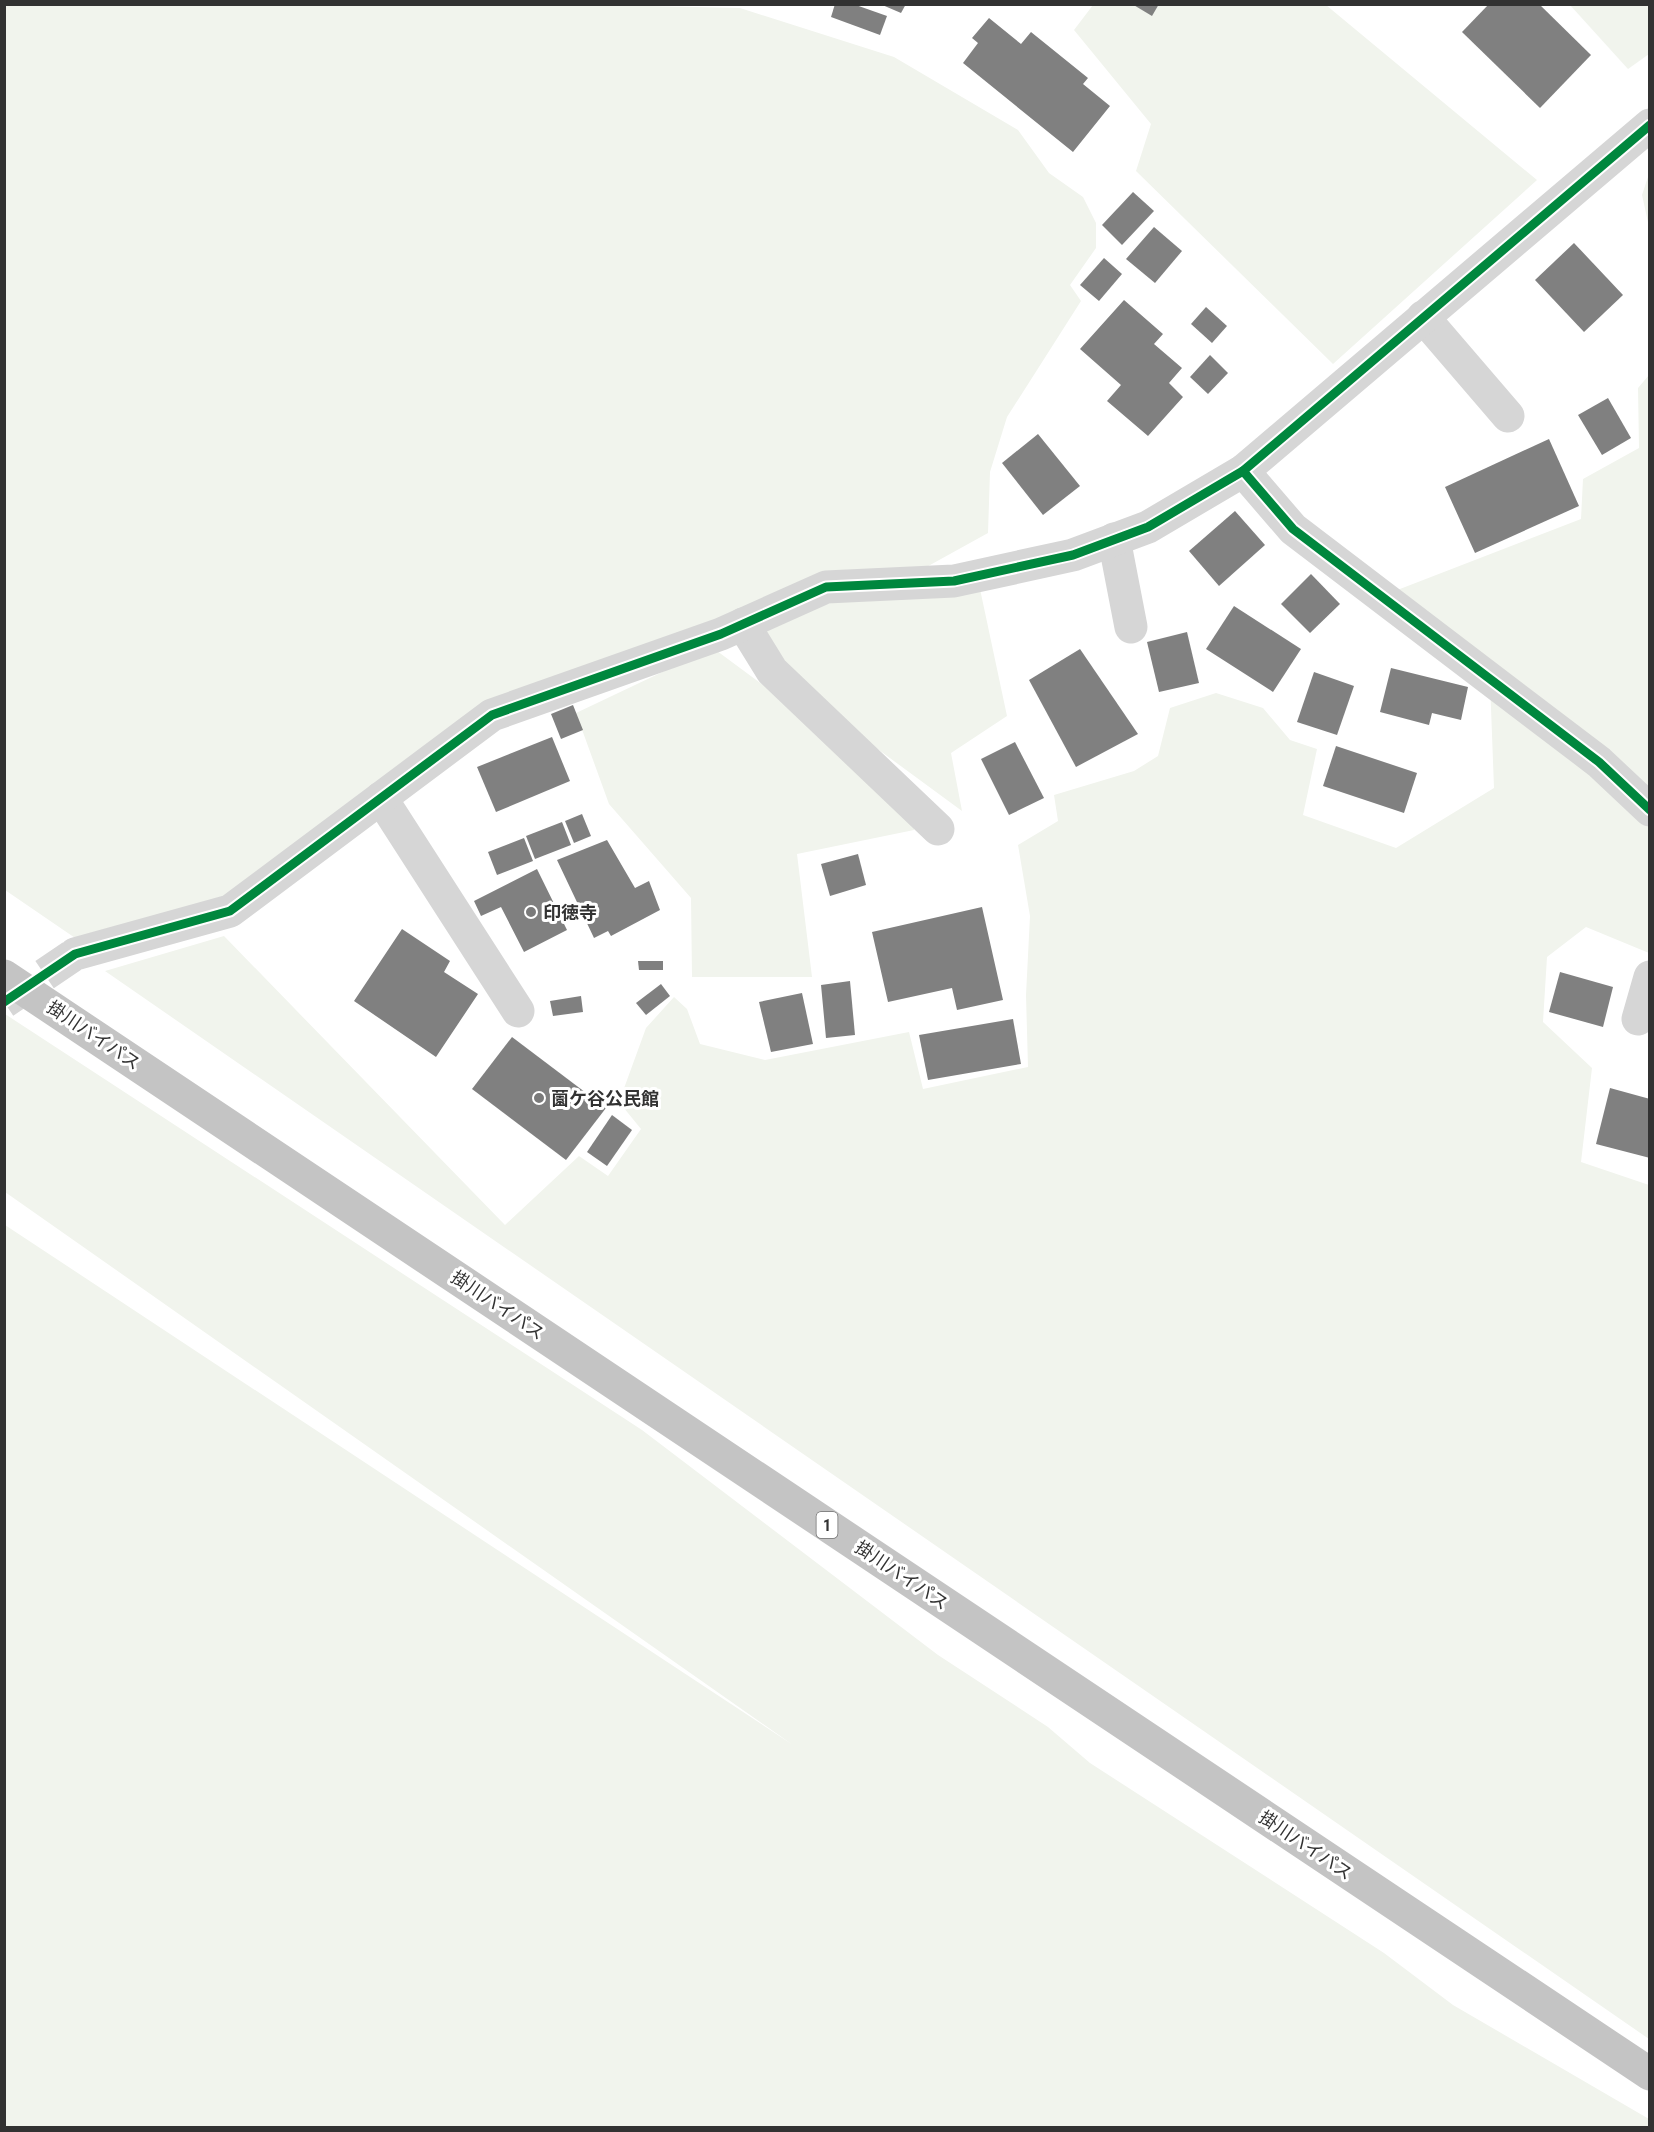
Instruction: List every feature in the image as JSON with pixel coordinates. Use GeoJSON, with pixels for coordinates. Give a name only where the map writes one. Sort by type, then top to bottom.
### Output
{"type":"FeatureCollection","features":[{"type":"Feature","properties":{"kind":"highway","name":"掛川バイパス"},"geometry":{"type":"LineString","coordinates":[[4,976],[1650,2074]]}},
{"type":"Feature","properties":{"kind":"street"},"geometry":{"type":"LineString","coordinates":[[75,954],[230,911],[492,715],[743,624],[826,586],[954,581],[1073,555],[1148,527],[1243,471],[1650,125]]}},
{"type":"Feature","properties":{"kind":"street"},"geometry":{"type":"LineString","coordinates":[[1424,317],[1508,416]]}},
{"type":"Feature","properties":{"kind":"street"},"geometry":{"type":"LineString","coordinates":[[1243,471],[1293,529],[1599,762],[1650,810]]}},
{"type":"Feature","properties":{"kind":"street"},"geometry":{"type":"LineString","coordinates":[[1114,539],[1131,627]]}},
{"type":"Feature","properties":{"kind":"street"},"geometry":{"type":"LineString","coordinates":[[743,624],[772,671],[938,829]]}},
{"type":"Feature","properties":{"kind":"street"},"geometry":{"type":"LineString","coordinates":[[381,798],[518,1011]]}},
{"type":"Feature","properties":{"kind":"street"},"geometry":{"type":"LineString","coordinates":[[1638,1019],[1650,977]]}},
{"type":"Feature","properties":{"kind":"shaded area"},"geometry":{"type":"Polygon","coordinates":[[[560,4],[740,8],[894,57],[1018,130],[1049,173],[1083,197],[1096,223],[1096,248],[1070,285],[1081,301],[1007,417],[990,472],[988,533],[912,575],[492,715],[226,904],[81,942],[5,890],[5,5],[560,4]]]}},
{"type":"Feature","properties":{"kind":"shaded area"},"geometry":{"type":"Polygon","coordinates":[[[1093,5],[1326,5],[1537,180],[1333,364],[1136,171],[1151,124],[1074,30],[1093,5]]]}},
{"type":"Feature","properties":{"kind":"shaded area"},"geometry":{"type":"Polygon","coordinates":[[[1570,5],[1649,5],[1649,54],[1628,69],[1570,5]]]}},
{"type":"Feature","properties":{"kind":"shaded area"},"geometry":{"type":"Polygon","coordinates":[[[1649,174],[1649,227],[1642,195],[1649,174]]]}},
{"type":"Feature","properties":{"kind":"shaded area"},"geometry":{"type":"Polygon","coordinates":[[[1649,375],[1649,953],[1586,927],[1547,957],[1543,1022],[1592,1068],[1581,1162],[1649,1185],[1649,2039],[105,971],[224,936],[505,1225],[579,1156],[608,1176],[641,1129],[619,1102],[646,1028],[674,997],[687,1009],[700,1044],[765,1060],[909,1032],[923,1089],[1028,1067],[1026,995],[1030,916],[1018,845],[1058,821],[1054,795],[1134,771],[1158,756],[1170,708],[1216,693],[1263,708],[1290,740],[1317,749],[1303,815],[1396,848],[1494,788],[1490,681],[1387,594],[1581,519],[1583,479],[1639,448],[1638,388],[1649,375]]]}},
{"type":"Feature","properties":{"kind":"shaded area"},"geometry":{"type":"Polygon","coordinates":[[[826,587],[980,589],[1007,716],[951,753],[962,811],[721,634],[826,587]]]}},
{"type":"Feature","properties":{"kind":"shaded area"},"geometry":{"type":"Polygon","coordinates":[[[713,648],[923,803],[914,830],[797,854],[812,977],[692,977],[691,898],[609,804],[576,713],[713,648]]]}},
{"type":"Feature","properties":{"kind":"shaded area"},"geometry":{"type":"Polygon","coordinates":[[[5,1014],[642,1430],[938,1655],[1048,1727],[1090,1763],[1384,1953],[1453,2005],[1649,2119],[1649,2127],[5,2127],[5,1225],[793,1745],[5,1192],[5,1014]]]}},
{"type":"Feature","properties":{"kind":"building"},"geometry":{"type":"Polygon","coordinates":[[[835,4],[853,4],[887,16],[880,35],[831,17],[835,4]]]}},
{"type":"Feature","properties":{"kind":"building"},"geometry":{"type":"Polygon","coordinates":[[[880,4],[906,4],[901,13],[880,4]]]}},
{"type":"Feature","properties":{"kind":"building"},"geometry":{"type":"Polygon","coordinates":[[[1132,4],[1159,4],[1152,16],[1132,4]]]}},
{"type":"Feature","properties":{"kind":"building"},"geometry":{"type":"Polygon","coordinates":[[[1489,4],[1539,4],[1591,55],[1540,108],[1462,32],[1489,4]]]}},
{"type":"Feature","properties":{"kind":"building"},"geometry":{"type":"Polygon","coordinates":[[[989,18],[1021,44],[1031,32],[1088,78],[1083,84],[1110,106],[1073,152],[963,63],[978,43],[972,38],[989,18]]]}},
{"type":"Feature","properties":{"kind":"building"},"geometry":{"type":"Polygon","coordinates":[[[1133,192],[1154,211],[1122,245],[1102,225],[1133,192]]]}},
{"type":"Feature","properties":{"kind":"building"},"geometry":{"type":"Polygon","coordinates":[[[1154,227],[1182,251],[1155,283],[1126,259],[1154,227]]]}},
{"type":"Feature","properties":{"kind":"building"},"geometry":{"type":"Polygon","coordinates":[[[1574,243],[1623,295],[1584,332],[1535,280],[1574,243]]]}},
{"type":"Feature","properties":{"kind":"building"},"geometry":{"type":"Polygon","coordinates":[[[1104,258],[1122,274],[1099,301],[1080,285],[1104,258]]]}},
{"type":"Feature","properties":{"kind":"building"},"geometry":{"type":"Polygon","coordinates":[[[1124,300],[1163,334],[1154,344],[1182,368],[1169,383],[1183,397],[1148,436],[1107,401],[1121,385],[1080,349],[1124,300]]]}},
{"type":"Feature","properties":{"kind":"building"},"geometry":{"type":"Polygon","coordinates":[[[1206,307],[1227,326],[1212,343],[1191,324],[1206,307]]]}},
{"type":"Feature","properties":{"kind":"building"},"geometry":{"type":"Polygon","coordinates":[[[1210,355],[1228,373],[1208,394],[1190,377],[1210,355]]]}},
{"type":"Feature","properties":{"kind":"building"},"geometry":{"type":"Polygon","coordinates":[[[1608,398],[1631,438],[1602,455],[1578,415],[1608,398]]]}},
{"type":"Feature","properties":{"kind":"building"},"geometry":{"type":"Polygon","coordinates":[[[1038,434],[1080,486],[1043,515],[1002,463],[1038,434]]]}},
{"type":"Feature","properties":{"kind":"building"},"geometry":{"type":"Polygon","coordinates":[[[1549,439],[1579,506],[1475,553],[1445,487],[1549,439]]]}},
{"type":"Feature","properties":{"kind":"building"},"geometry":{"type":"Polygon","coordinates":[[[1235,511],[1265,545],[1219,586],[1189,551],[1235,511]]]}},
{"type":"Feature","properties":{"kind":"building"},"geometry":{"type":"Polygon","coordinates":[[[1311,574],[1340,604],[1310,633],[1281,604],[1311,574]]]}},
{"type":"Feature","properties":{"kind":"building"},"geometry":{"type":"Polygon","coordinates":[[[1234,606],[1301,649],[1273,692],[1206,649],[1234,606]]]}},
{"type":"Feature","properties":{"kind":"building"},"geometry":{"type":"Polygon","coordinates":[[[1187,632],[1199,683],[1159,692],[1147,642],[1187,632]]]}},
{"type":"Feature","properties":{"kind":"building"},"geometry":{"type":"Polygon","coordinates":[[[1080,649],[1138,734],[1076,767],[1029,680],[1080,649]]]}},
{"type":"Feature","properties":{"kind":"building"},"geometry":{"type":"Polygon","coordinates":[[[1391,668],[1468,687],[1461,720],[1432,713],[1429,725],[1380,712],[1391,668]]]}},
{"type":"Feature","properties":{"kind":"building"},"geometry":{"type":"Polygon","coordinates":[[[1314,672],[1354,686],[1337,735],[1297,722],[1314,672]]]}},
{"type":"Feature","properties":{"kind":"building"},"geometry":{"type":"Polygon","coordinates":[[[573,705],[583,730],[561,739],[551,714],[573,705]]]}},
{"type":"Feature","properties":{"kind":"building"},"geometry":{"type":"Polygon","coordinates":[[[552,737],[570,781],[496,812],[477,767],[552,737]]]}},
{"type":"Feature","properties":{"kind":"building"},"geometry":{"type":"Polygon","coordinates":[[[1015,742],[1044,798],[1009,815],[981,759],[1015,742]]]}},
{"type":"Feature","properties":{"kind":"building"},"geometry":{"type":"Polygon","coordinates":[[[1336,746],[1417,773],[1404,813],[1323,786],[1336,746]]]}},
{"type":"Feature","properties":{"kind":"building"},"geometry":{"type":"Polygon","coordinates":[[[582,814],[591,836],[574,843],[565,821],[582,814]]]}},
{"type":"Feature","properties":{"kind":"building"},"geometry":{"type":"Polygon","coordinates":[[[562,822],[571,845],[535,859],[526,836],[562,822]]]}},
{"type":"Feature","properties":{"kind":"building"},"geometry":{"type":"Polygon","coordinates":[[[524,838],[533,861],[497,875],[488,852],[524,838]]]}},
{"type":"Feature","properties":{"kind":"building"},"geometry":{"type":"Polygon","coordinates":[[[607,840],[635,888],[649,881],[660,910],[611,936],[608,931],[594,938],[557,860],[607,840]]]}},
{"type":"Feature","properties":{"kind":"building"},"geometry":{"type":"Polygon","coordinates":[[[858,854],[866,885],[830,896],[821,864],[858,854]]]}},
{"type":"Feature","properties":{"kind":"building","name":"印徳寺"},"geometry":{"type":"Polygon","coordinates":[[[537,869],[567,930],[524,952],[501,907],[481,916],[474,901],[537,869]]]}},
{"type":"Feature","properties":{"kind":"building"},"geometry":{"type":"Polygon","coordinates":[[[982,907],[1003,1000],[957,1010],[952,988],[888,1002],[872,932],[982,907]]]}},
{"type":"Feature","properties":{"kind":"building"},"geometry":{"type":"Polygon","coordinates":[[[402,929],[450,961],[444,972],[478,994],[436,1057],[354,1001],[402,929]]]}},
{"type":"Feature","properties":{"kind":"building"},"geometry":{"type":"Polygon","coordinates":[[[638,961],[663,961],[663,970],[639,970],[638,961]]]}},
{"type":"Feature","properties":{"kind":"building"},"geometry":{"type":"Polygon","coordinates":[[[1560,972],[1613,987],[1603,1027],[1549,1012],[1560,972]]]}},
{"type":"Feature","properties":{"kind":"building"},"geometry":{"type":"Polygon","coordinates":[[[850,981],[855,1035],[826,1038],[821,985],[850,981]]]}},
{"type":"Feature","properties":{"kind":"building"},"geometry":{"type":"Polygon","coordinates":[[[661,984],[670,996],[646,1015],[636,1003],[661,984]]]}},
{"type":"Feature","properties":{"kind":"building"},"geometry":{"type":"Polygon","coordinates":[[[802,993],[813,1044],[771,1052],[759,1002],[802,993]]]}},
{"type":"Feature","properties":{"kind":"building"},"geometry":{"type":"Polygon","coordinates":[[[581,996],[583,1012],[553,1016],[550,1001],[581,996]]]}},
{"type":"Feature","properties":{"kind":"building"},"geometry":{"type":"Polygon","coordinates":[[[1013,1019],[1021,1064],[928,1080],[919,1035],[1013,1019]]]}},
{"type":"Feature","properties":{"kind":"building","name":"薗ケ谷公民館"},"geometry":{"type":"Polygon","coordinates":[[[512,1037],[606,1108],[566,1160],[472,1089],[512,1037]]]}},
{"type":"Feature","properties":{"kind":"building"},"geometry":{"type":"Polygon","coordinates":[[[1610,1088],[1650,1099],[1650,1158],[1596,1144],[1610,1088]]]}},
{"type":"Feature","properties":{"kind":"building"},"geometry":{"type":"Polygon","coordinates":[[[612,1115],[632,1130],[607,1166],[587,1152],[612,1115]]]}},
{"type":"Feature","properties":{"kind":"tunnel"},"geometry":{"type":"LineString","coordinates":[[4,1002],[75,954]]}},
{"type":"Feature","properties":{"kind":"cycle path"},"geometry":{"type":"LineString","coordinates":[[4,1002],[75,954],[230,911],[492,715],[721,634],[826,587],[954,581],[1073,555],[1148,527],[1243,471],[1650,125]]}},
{"type":"Feature","properties":{"kind":"cycle path"},"geometry":{"type":"LineString","coordinates":[[1243,471],[1293,529],[1599,762],[1650,810]]}},
{"type":"Feature","properties":{"kind":"place","name":"印徳寺"},"geometry":{"type":"Point","coordinates":[531,912]}},
{"type":"Feature","properties":{"kind":"place","name":"薗ケ谷公民館"},"geometry":{"type":"Point","coordinates":[539,1098]}}]}
